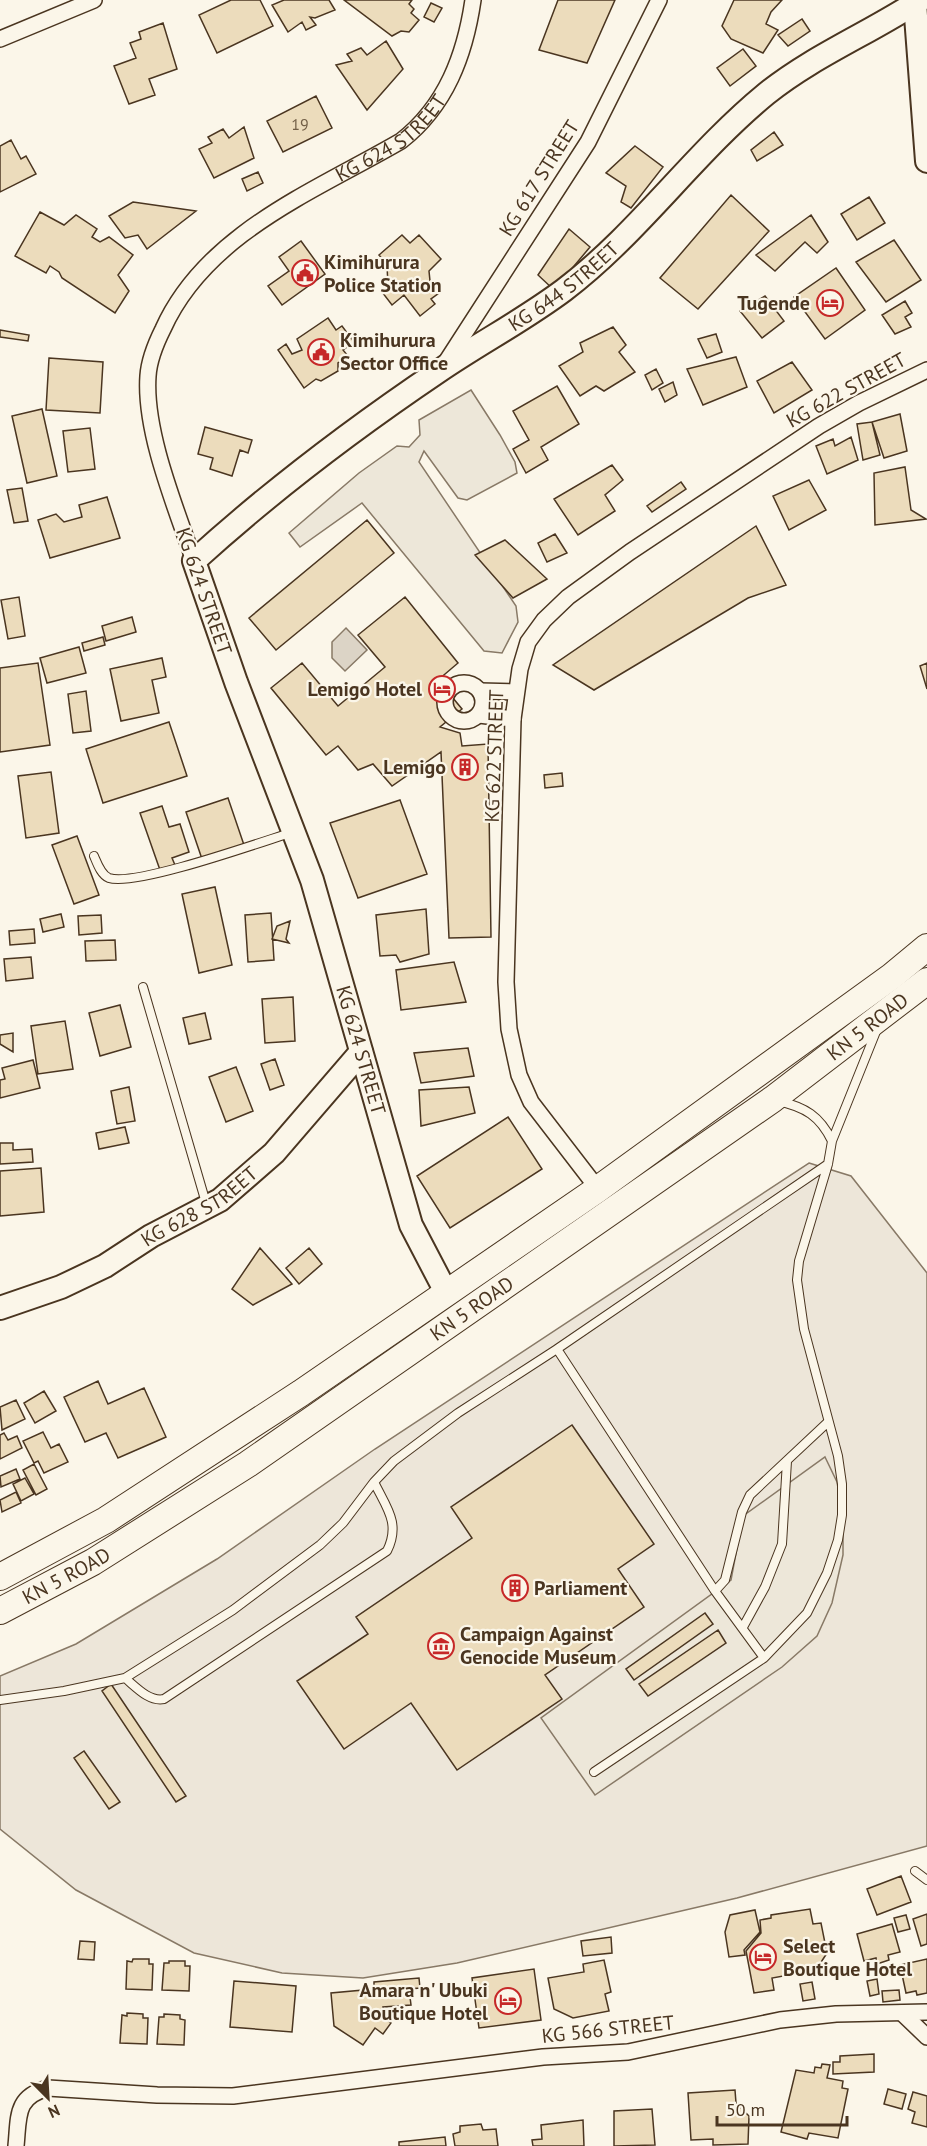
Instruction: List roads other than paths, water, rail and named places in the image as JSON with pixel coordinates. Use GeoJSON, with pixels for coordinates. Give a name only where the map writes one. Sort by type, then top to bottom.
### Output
{"type":"FeatureCollection","features":[{"type":"Feature","properties":{"kind":"main road","name":"KG 644 STREET"},"geometry":{"type":"LineString","coordinates":[[194,561],[255,506],[335,444],[441,369],[564,290],[635,228],[738,118],[781,83],[918,2]]}},
{"type":"Feature","properties":{"kind":"main road"},"geometry":{"type":"LineString","coordinates":[[918,2],[927,161]]}},
{"type":"Feature","properties":{"kind":"main road","name":"KG 624 STREET"},"geometry":{"type":"LineString","coordinates":[[194,561],[236,682],[312,880],[411,1225],[447,1294]]}},
{"type":"Feature","properties":{"kind":"main road","name":"KN 5 ROAD"},"geometry":{"type":"LineString","coordinates":[[0,1611],[93,1562],[183,1508],[773,1099],[881,1016],[905,985],[927,947]]}},
{"type":"Feature","properties":{"kind":"main road","name":"KN 5 ROAD"},"geometry":{"type":"LineString","coordinates":[[0,1577],[106,1520],[447,1294],[598,1189],[905,985]]}},
{"type":"Feature","properties":{"kind":"main road","name":"KG 628 STREET"},"geometry":{"type":"LineString","coordinates":[[0,1308],[61,1287],[96,1270],[151,1236],[220,1200],[274,1153],[361,1052]]}},
{"type":"Feature","properties":{"kind":"street"},"geometry":{"type":"LineString","coordinates":[[0,39],[94,0]]}},
{"type":"Feature","properties":{"kind":"street","name":"KG 624 STREET"},"geometry":{"type":"LineString","coordinates":[[194,561],[169,488],[148,402],[148,375],[155,346],[169,316],[181,295],[213,258],[240,235],[270,214],[402,141],[421,126],[440,102],[451,78],[464,45],[473,0]]}},
{"type":"Feature","properties":{"kind":"street","name":"KG 617 STREET"},"geometry":{"type":"LineString","coordinates":[[441,369],[588,142],[659,0]]}},
{"type":"Feature","properties":{"kind":"street","name":"KG 622 STREET"},"geometry":{"type":"LineString","coordinates":[[598,1189],[531,1102],[513,1055],[506,982],[513,719],[516,692],[528,642],[544,620],[568,597],[630,552],[819,426],[859,403],[927,370]]}},
{"type":"Feature","properties":{"kind":"street"},"geometry":{"type":"LineString","coordinates":[[513,719],[478,715],[462,721],[450,716],[445,705],[447,692],[457,684],[470,684],[480,691],[516,692]]}},
{"type":"Feature","properties":{"kind":"street"},"geometry":{"type":"LineString","coordinates":[[478,715],[483,703],[480,691]]}},
{"type":"Feature","properties":{"kind":"street","name":"KG 566 STREET"},"geometry":{"type":"LineString","coordinates":[[16,2146],[23,2102],[32,2092],[48,2088],[157,2095],[234,2096],[543,2057],[628,2052],[780,2020],[836,2014],[927,2012]]}},
{"type":"Feature","properties":{"kind":"street"},"geometry":{"type":"LineString","coordinates":[[902,2013],[927,2037]]}},
{"type":"Feature","properties":{"kind":"lane"},"geometry":{"type":"LineString","coordinates":[[94,856],[105,876],[111,879],[128,878],[197,862],[294,831]]}},
{"type":"Feature","properties":{"kind":"lane"},"geometry":{"type":"LineString","coordinates":[[143,987],[207,1208]]}},
{"type":"Feature","properties":{"kind":"lane"},"geometry":{"type":"LineString","coordinates":[[594,1772],[764,1658],[807,1613],[827,1573],[838,1540],[842,1515],[842,1484],[838,1456],[804,1329],[797,1280],[799,1261],[828,1164],[832,1141],[873,1044],[881,1016]]}},
{"type":"Feature","properties":{"kind":"lane"},"geometry":{"type":"LineString","coordinates":[[773,1099],[804,1108],[815,1115],[825,1126],[832,1141]]}},
{"type":"Feature","properties":{"kind":"lane"},"geometry":{"type":"LineString","coordinates":[[0,1701],[125,1678],[233,1610],[320,1545],[343,1523],[374,1482],[394,1461],[458,1413],[557,1349],[828,1164]]}},
{"type":"Feature","properties":{"kind":"lane"},"geometry":{"type":"LineString","coordinates":[[557,1349],[715,1591],[764,1658]]}},
{"type":"Feature","properties":{"kind":"lane"},"geometry":{"type":"LineString","coordinates":[[715,1591],[725,1580],[742,1512],[750,1495],[828,1422]]}},
{"type":"Feature","properties":{"kind":"lane"},"geometry":{"type":"LineString","coordinates":[[743,1627],[765,1587],[782,1544],[787,1461]]}},
{"type":"Feature","properties":{"kind":"lane"},"geometry":{"type":"LineString","coordinates":[[125,1678],[147,1696],[158,1700],[164,1699],[387,1551],[394,1537],[392,1519],[374,1482]]}},
{"type":"Feature","properties":{"kind":"lane"},"geometry":{"type":"LineString","coordinates":[[915,1871],[927,1880]]}},
{"type":"Feature","properties":{"kind":"place","name":"Kimihurura Police Station"},"geometry":{"type":"Point","coordinates":[305,273]}},
{"type":"Feature","properties":{"kind":"place","name":"Tugende"},"geometry":{"type":"Point","coordinates":[830,303]}},
{"type":"Feature","properties":{"kind":"place","name":"Kimihurura Sector Office"},"geometry":{"type":"Point","coordinates":[321,352]}},
{"type":"Feature","properties":{"kind":"place","name":"Lemigo Hotel"},"geometry":{"type":"Point","coordinates":[442,689]}},
{"type":"Feature","properties":{"kind":"place","name":"Lemigo"},"geometry":{"type":"Point","coordinates":[465,767]}},
{"type":"Feature","properties":{"kind":"place","name":"Parliament"},"geometry":{"type":"Point","coordinates":[515,1588]}},
{"type":"Feature","properties":{"kind":"place","name":"Campaign Against Genocide Museum"},"geometry":{"type":"Point","coordinates":[441,1646]}},
{"type":"Feature","properties":{"kind":"place","name":"Select Boutique Hotel"},"geometry":{"type":"Point","coordinates":[763,1957]}},
{"type":"Feature","properties":{"kind":"place","name":"Amara n' Ubuki Boutique Hotel"},"geometry":{"type":"Point","coordinates":[508,2001]}}]}
